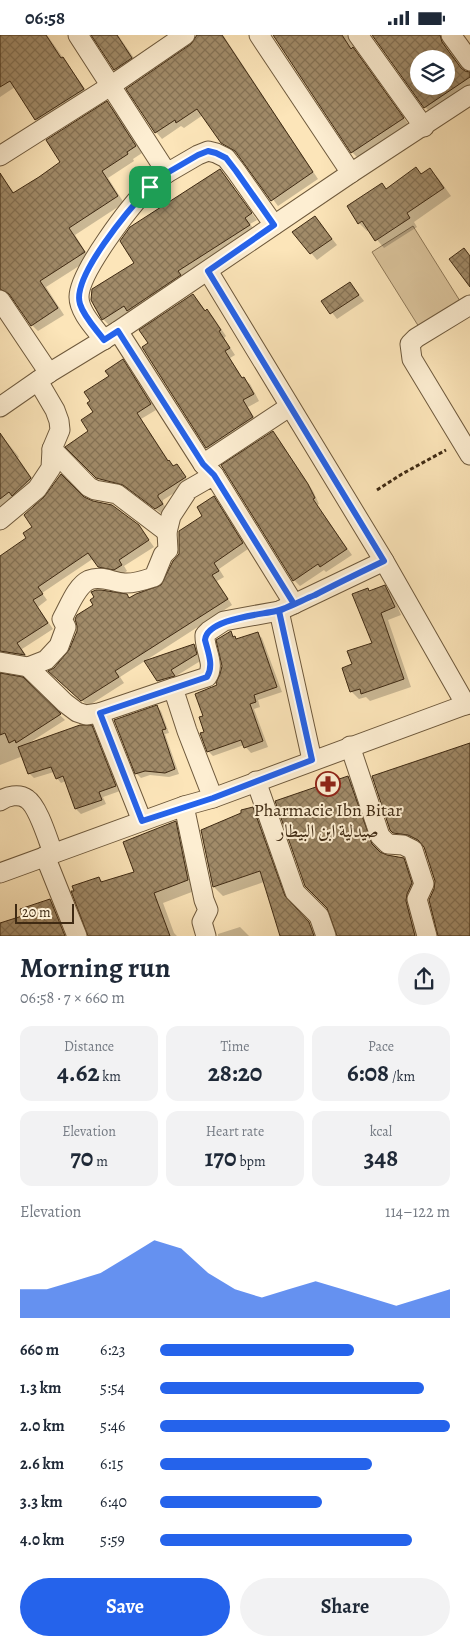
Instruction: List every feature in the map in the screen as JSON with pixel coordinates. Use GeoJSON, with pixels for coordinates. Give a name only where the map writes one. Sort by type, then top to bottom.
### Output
{"type":"FeatureCollection","features":[{"type":"Feature","properties":{"kind":"street"},"geometry":{"type":"LineString","coordinates":[[78,35],[167,173]]}},
{"type":"Feature","properties":{"kind":"street"},"geometry":{"type":"LineString","coordinates":[[0,156],[112,85],[185,35]]}},
{"type":"Feature","properties":{"kind":"street"},"geometry":{"type":"LineString","coordinates":[[260,35],[351,173]]}},
{"type":"Feature","properties":{"kind":"street"},"geometry":{"type":"LineString","coordinates":[[358,35],[424,127]]}},
{"type":"Feature","properties":{"kind":"street"},"geometry":{"type":"LineString","coordinates":[[450,35],[470,61]]}},
{"type":"Feature","properties":{"kind":"street"},"geometry":{"type":"LineString","coordinates":[[0,407],[208,271],[351,173],[424,127],[470,95]]}},
{"type":"Feature","properties":{"kind":"street"},"geometry":{"type":"LineString","coordinates":[[274,225],[226,158],[208,151],[167,173],[150,187],[113,230],[81,285],[79,295],[80,304],[85,314],[111,335],[208,470],[286,607],[312,760]]}},
{"type":"Feature","properties":{"kind":"street"},"geometry":{"type":"LineString","coordinates":[[0,873],[184,806],[213,798],[468,704],[384,561],[208,271]]}},
{"type":"Feature","properties":{"kind":"street"},"geometry":{"type":"LineString","coordinates":[[0,300],[44,377],[56,410],[60,430],[52,449],[50,468],[38,489],[0,520]]}},
{"type":"Feature","properties":{"kind":"street"},"geometry":{"type":"LineString","coordinates":[[466,448],[412,359],[410,345],[416,338],[470,305]]}},
{"type":"Feature","properties":{"kind":"street"},"geometry":{"type":"LineString","coordinates":[[28,667],[46,660],[59,646],[66,627],[62,619],[83,584],[89,580],[102,578],[125,583],[141,582],[154,577],[163,555],[168,550],[167,532],[171,516],[188,490],[208,470],[289,407]]}},
{"type":"Feature","properties":{"kind":"street"},"geometry":{"type":"LineString","coordinates":[[52,449],[89,487],[117,495],[167,532]]}},
{"type":"Feature","properties":{"kind":"street"},"geometry":{"type":"LineString","coordinates":[[0,661],[28,667],[77,712],[86,715],[100,713],[207,677],[211,666],[205,635],[224,621],[286,607],[384,561]]}},
{"type":"Feature","properties":{"kind":"street"},"geometry":{"type":"LineString","coordinates":[[174,689],[187,731],[213,798]]}},
{"type":"Feature","properties":{"kind":"street"},"geometry":{"type":"LineString","coordinates":[[100,713],[142,821]]}},
{"type":"Feature","properties":{"kind":"street"},"geometry":{"type":"LineString","coordinates":[[350,746],[380,836],[388,844],[403,845],[414,850],[424,884],[417,899],[427,936]]}},
{"type":"Feature","properties":{"kind":"street"},"geometry":{"type":"LineString","coordinates":[[256,781],[295,892],[319,916],[326,936]]}},
{"type":"Feature","properties":{"kind":"street"},"geometry":{"type":"LineString","coordinates":[[0,801],[6,797],[21,796],[28,799],[35,810],[77,936]]}},
{"type":"Feature","properties":{"kind":"street"},"geometry":{"type":"LineString","coordinates":[[184,806],[208,911],[202,923],[206,936]]}},
{"type":"Feature","properties":{"kind":"path"},"geometry":{"type":"LineString","coordinates":[[377,490],[402,474],[466,448]]}},
{"type":"Feature","properties":{"kind":"shaded area"},"geometry":{"type":"Polygon","coordinates":[[[413,226],[460,301],[419,327],[372,252],[413,226]]]}},
{"type":"Feature","properties":{"kind":"building"},"geometry":{"type":"Polygon","coordinates":[[[0,35],[46,35],[84,89],[35,120],[10,81],[0,87],[0,35]]]}},
{"type":"Feature","properties":{"kind":"building"},"geometry":{"type":"Polygon","coordinates":[[[91,35],[117,35],[132,58],[114,70],[91,35]]]}},
{"type":"Feature","properties":{"kind":"building"},"geometry":{"type":"Polygon","coordinates":[[[197,35],[222,35],[313,172],[271,201],[235,151],[221,143],[197,109],[176,123],[175,120],[155,133],[126,89],[191,44],[197,35]]]}},
{"type":"Feature","properties":{"kind":"building"},"geometry":{"type":"Polygon","coordinates":[[[273,35],[342,35],[351,49],[353,47],[404,118],[351,153],[273,35]]]}},
{"type":"Feature","properties":{"kind":"building"},"geometry":{"type":"Polygon","coordinates":[[[372,35],[440,35],[448,50],[410,50],[410,88],[372,35]]]}},
{"type":"Feature","properties":{"kind":"building"},"geometry":{"type":"Polygon","coordinates":[[[455,60],[461,68],[470,72],[470,77],[455,87],[455,60]]]}},
{"type":"Feature","properties":{"kind":"building"},"geometry":{"type":"Polygon","coordinates":[[[415,95],[443,95],[424,108],[415,95]]]}},
{"type":"Feature","properties":{"kind":"building"},"geometry":{"type":"Polygon","coordinates":[[[107,101],[136,146],[127,152],[128,154],[102,171],[118,196],[69,228],[85,252],[40,281],[58,308],[31,326],[9,294],[0,289],[0,173],[13,193],[39,177],[60,162],[46,140],[107,101]]]}},
{"type":"Feature","properties":{"kind":"building"},"geometry":{"type":"Polygon","coordinates":[[[416,167],[421,174],[430,168],[444,188],[407,213],[410,218],[375,241],[362,221],[358,224],[347,206],[382,183],[386,189],[416,167]]]}},
{"type":"Feature","properties":{"kind":"building"},"geometry":{"type":"Polygon","coordinates":[[[220,169],[252,213],[245,218],[250,225],[178,271],[181,275],[127,311],[124,306],[102,320],[91,300],[92,289],[134,263],[120,241],[130,227],[220,169]]]}},
{"type":"Feature","properties":{"kind":"building"},"geometry":{"type":"Polygon","coordinates":[[[315,216],[332,239],[310,254],[292,232],[315,216]]]}},
{"type":"Feature","properties":{"kind":"building"},"geometry":{"type":"Polygon","coordinates":[[[464,248],[470,256],[470,287],[449,259],[464,248]]]}},
{"type":"Feature","properties":{"kind":"building"},"geometry":{"type":"Polygon","coordinates":[[[350,282],[359,295],[330,314],[321,301],[350,282]]]}},
{"type":"Feature","properties":{"kind":"building"},"geometry":{"type":"Polygon","coordinates":[[[193,294],[205,311],[207,309],[221,330],[219,331],[230,348],[225,351],[254,394],[243,400],[253,417],[206,448],[142,347],[148,343],[139,330],[193,294]]]}},
{"type":"Feature","properties":{"kind":"building"},"geometry":{"type":"Polygon","coordinates":[[[123,359],[151,404],[137,413],[168,461],[173,466],[177,464],[186,477],[158,495],[163,504],[155,509],[123,485],[96,478],[65,447],[88,431],[81,420],[93,412],[87,403],[90,401],[84,392],[109,376],[105,371],[123,359]]]}},
{"type":"Feature","properties":{"kind":"building"},"geometry":{"type":"Polygon","coordinates":[[[273,431],[308,484],[315,498],[313,499],[347,549],[320,567],[318,564],[293,581],[221,465],[273,431]]]}},
{"type":"Feature","properties":{"kind":"building"},"geometry":{"type":"Polygon","coordinates":[[[0,433],[31,478],[12,496],[9,492],[0,499],[0,433]]]}},
{"type":"Feature","properties":{"kind":"building"},"geometry":{"type":"Polygon","coordinates":[[[61,474],[84,497],[112,505],[139,525],[149,540],[119,560],[122,565],[114,570],[98,567],[88,553],[38,587],[43,594],[33,600],[48,623],[17,643],[25,655],[0,651],[0,556],[26,538],[23,533],[32,527],[24,515],[44,497],[61,474]]]}},
{"type":"Feature","properties":{"kind":"building"},"geometry":{"type":"Polygon","coordinates":[[[214,496],[243,543],[214,563],[219,571],[212,575],[228,599],[115,671],[119,677],[81,701],[48,671],[54,668],[69,650],[77,631],[75,619],[77,615],[93,605],[90,600],[94,597],[91,592],[101,590],[127,594],[129,598],[161,585],[173,561],[179,554],[179,531],[202,516],[197,507],[214,496]]]}},
{"type":"Feature","properties":{"kind":"building"},"geometry":{"type":"Polygon","coordinates":[[[385,585],[395,607],[381,613],[404,679],[361,694],[360,689],[350,692],[342,668],[352,664],[347,651],[372,643],[352,594],[368,588],[369,591],[385,585]]]}},
{"type":"Feature","properties":{"kind":"building"},"geometry":{"type":"Polygon","coordinates":[[[231,631],[236,639],[258,632],[277,687],[254,695],[256,702],[250,704],[263,741],[244,748],[241,740],[207,752],[200,733],[204,732],[199,717],[203,716],[195,694],[217,685],[222,666],[216,640],[231,631]]]}},
{"type":"Feature","properties":{"kind":"building"},"geometry":{"type":"Polygon","coordinates":[[[194,644],[197,654],[171,670],[175,676],[157,681],[144,661],[194,644]]]}},
{"type":"Feature","properties":{"kind":"building"},"geometry":{"type":"Polygon","coordinates":[[[0,673],[23,677],[61,714],[16,743],[15,740],[9,743],[5,733],[0,735],[0,673]]]}},
{"type":"Feature","properties":{"kind":"building"},"geometry":{"type":"Polygon","coordinates":[[[157,705],[166,729],[162,730],[175,769],[165,773],[145,771],[135,774],[114,720],[157,705]]]}},
{"type":"Feature","properties":{"kind":"building"},"geometry":{"type":"Polygon","coordinates":[[[80,725],[92,725],[116,786],[99,792],[102,800],[75,809],[63,776],[56,779],[51,767],[28,774],[18,747],[80,725]]]}},
{"type":"Feature","properties":{"kind":"building"},"geometry":{"type":"Polygon","coordinates":[[[470,743],[470,936],[438,936],[429,900],[435,881],[424,847],[418,840],[408,835],[393,833],[390,830],[372,776],[470,743]]]}},
{"type":"Feature","properties":{"kind":"building"},"geometry":{"type":"Polygon","coordinates":[[[348,776],[372,844],[380,852],[404,858],[412,883],[406,901],[415,936],[337,936],[327,908],[305,886],[275,801],[348,776]]]}},
{"type":"Feature","properties":{"kind":"building"},"geometry":{"type":"Polygon","coordinates":[[[253,807],[285,896],[309,922],[314,936],[280,936],[260,871],[213,887],[201,830],[241,813],[241,810],[253,807]]]}},
{"type":"Feature","properties":{"kind":"building"},"geometry":{"type":"Polygon","coordinates":[[[176,821],[188,880],[154,893],[170,936],[88,936],[71,891],[74,891],[72,886],[99,877],[101,882],[134,872],[123,842],[176,821]]]}},
{"type":"Feature","properties":{"kind":"building"},"geometry":{"type":"Polygon","coordinates":[[[50,899],[65,936],[0,936],[0,923],[22,916],[20,909],[50,899]]]}},
{"type":"Feature","properties":{"kind":"place","name":"Pharmacie Ibn Bitar صيدلية ابن البيطار"},"geometry":{"type":"Point","coordinates":[328,784]}},
{"type":"Feature","properties":{"kind":"route"},"geometry":{"type":"LineString","coordinates":[[150,187],[113,230],[96,258],[81,285],[80,304],[104,340],[118,331],[203,464],[214,475],[294,604],[279,611],[312,760],[213,798],[142,821],[100,713],[207,677],[211,666],[205,635],[224,621],[279,611],[294,604],[384,561],[208,271],[274,225],[226,158],[216,153],[208,151],[198,155],[167,173],[150,187]]}}]}
